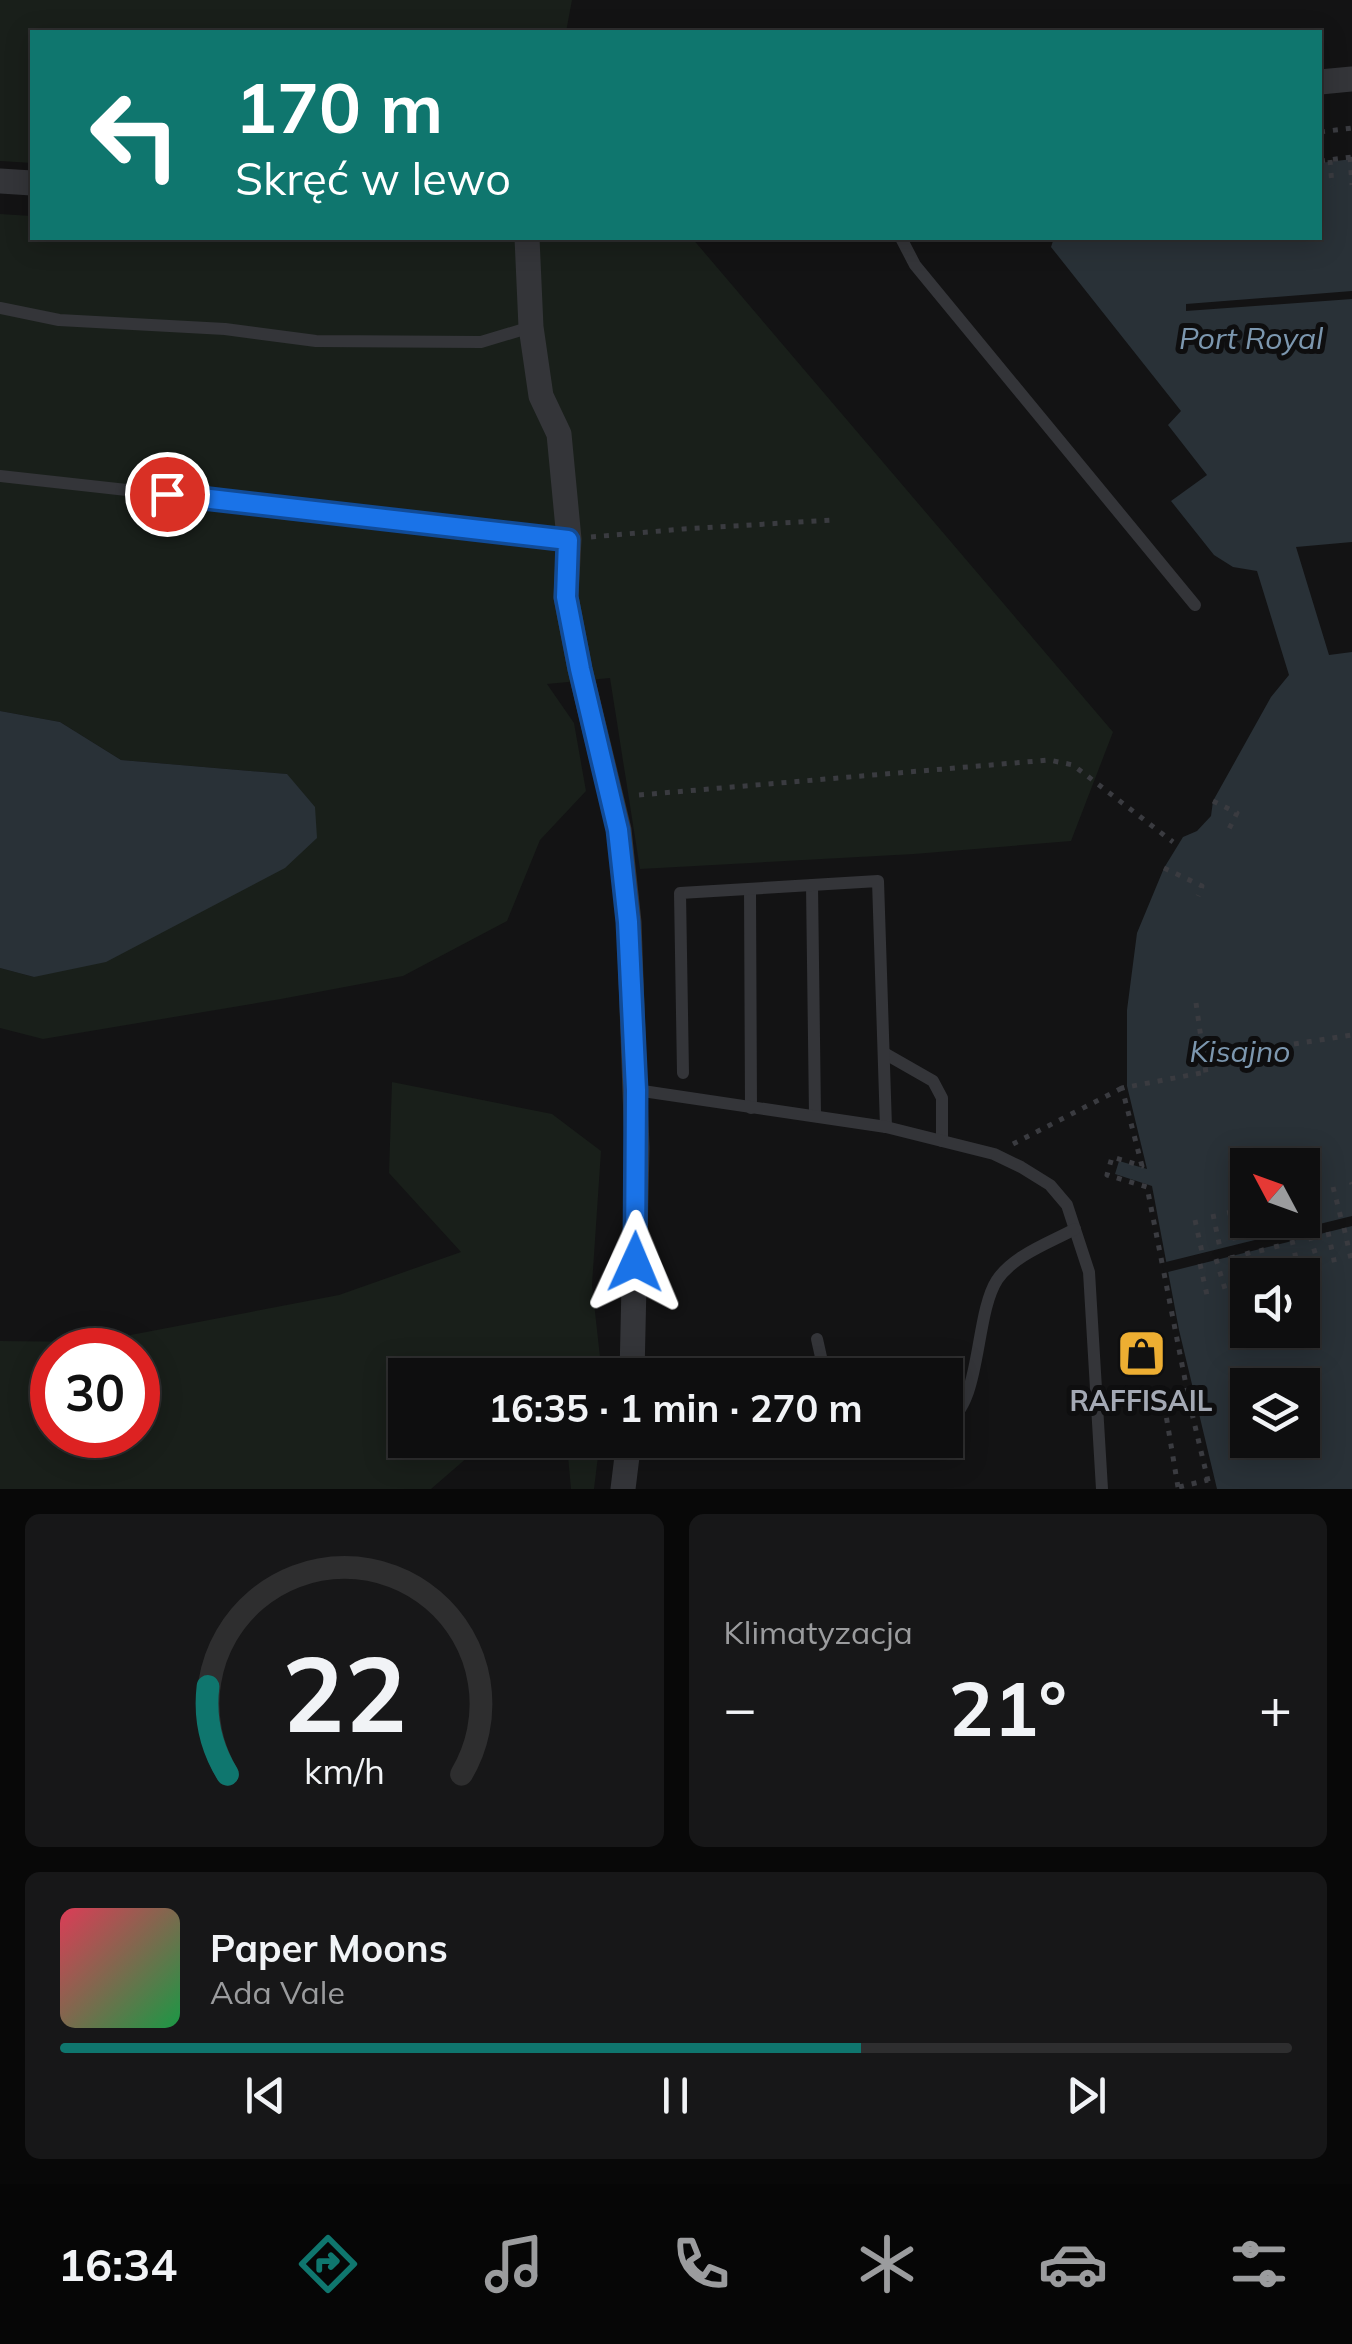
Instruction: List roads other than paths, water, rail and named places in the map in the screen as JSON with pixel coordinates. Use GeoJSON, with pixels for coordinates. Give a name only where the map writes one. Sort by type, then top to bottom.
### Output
{"type":"FeatureCollection","features":[{"type":"Feature","properties":{"kind":"street"},"geometry":{"type":"LineString","coordinates":[[1322,82],[1352,78]]}},
{"type":"Feature","properties":{"kind":"street"},"geometry":{"type":"LineString","coordinates":[[0,181],[30,184]]}},
{"type":"Feature","properties":{"kind":"street"},"geometry":{"type":"LineString","coordinates":[[527,240],[531,328],[541,396],[559,434],[568,540],[566,597],[618,830],[628,922],[636,1090],[632,1358]]}},
{"type":"Feature","properties":{"kind":"street"},"geometry":{"type":"LineString","coordinates":[[623,1489],[627,1458]]}},
{"type":"Feature","properties":{"kind":"lane"},"geometry":{"type":"LineString","coordinates":[[902,240],[915,265],[1195,605]]}},
{"type":"Feature","properties":{"kind":"lane"},"geometry":{"type":"LineString","coordinates":[[0,308],[58,320],[224,329],[316,341],[482,342],[531,328]]}},
{"type":"Feature","properties":{"kind":"lane"},"geometry":{"type":"LineString","coordinates":[[0,476],[568,540]]}},
{"type":"Feature","properties":{"kind":"lane"},"geometry":{"type":"LineString","coordinates":[[684,1073],[680,893],[878,882],[886,1127]]}},
{"type":"Feature","properties":{"kind":"lane"},"geometry":{"type":"LineString","coordinates":[[812,885],[815,1116]]}},
{"type":"Feature","properties":{"kind":"lane"},"geometry":{"type":"LineString","coordinates":[[750,889],[751,1108]]}},
{"type":"Feature","properties":{"kind":"lane"},"geometry":{"type":"LineString","coordinates":[[884,1053],[933,1081],[942,1098],[942,1141]]}},
{"type":"Feature","properties":{"kind":"lane"},"geometry":{"type":"LineString","coordinates":[[636,1090],[886,1127],[994,1154],[1050,1185],[1067,1205],[1089,1272],[1102,1489]]}},
{"type":"Feature","properties":{"kind":"lane"},"geometry":{"type":"LineString","coordinates":[[963,1403],[971,1388],[986,1307],[998,1280],[1022,1256],[1075,1229]]}},
{"type":"Feature","properties":{"kind":"lane"},"geometry":{"type":"LineString","coordinates":[[818,1339],[821,1358]]}},
{"type":"Feature","properties":{"kind":"water","name":"Kisajno"},"geometry":{"type":"Polygon","coordinates":[[[1352,159],[1352,542],[1296,547],[1329,655],[1352,652],[1352,1489],[1217,1489],[1179,1330],[1152,1186],[1115,1174],[1119,1161],[1147,1169],[1127,1086],[1127,1010],[1137,933],[1164,868],[1183,837],[1197,831],[1211,816],[1213,801],[1271,697],[1289,675],[1257,571],[1233,567],[1214,555],[1171,501],[1207,475],[1168,425],[1181,411],[1051,247],[1053,240],[1322,240],[1322,163],[1352,159]]]}},
{"type":"Feature","properties":{"kind":"water"},"geometry":{"type":"Polygon","coordinates":[[[0,711],[60,722],[121,760],[287,774],[315,807],[317,838],[285,868],[106,962],[34,977],[0,968],[0,711]]]}},
{"type":"Feature","properties":{"kind":"place","name":"RAFFISAIL"},"geometry":{"type":"Point","coordinates":[1141,1353]}},
{"type":"Feature","properties":{"kind":"water label","name":"Port Royal"},"geometry":{"type":"Point","coordinates":[1251,338]}}]}
